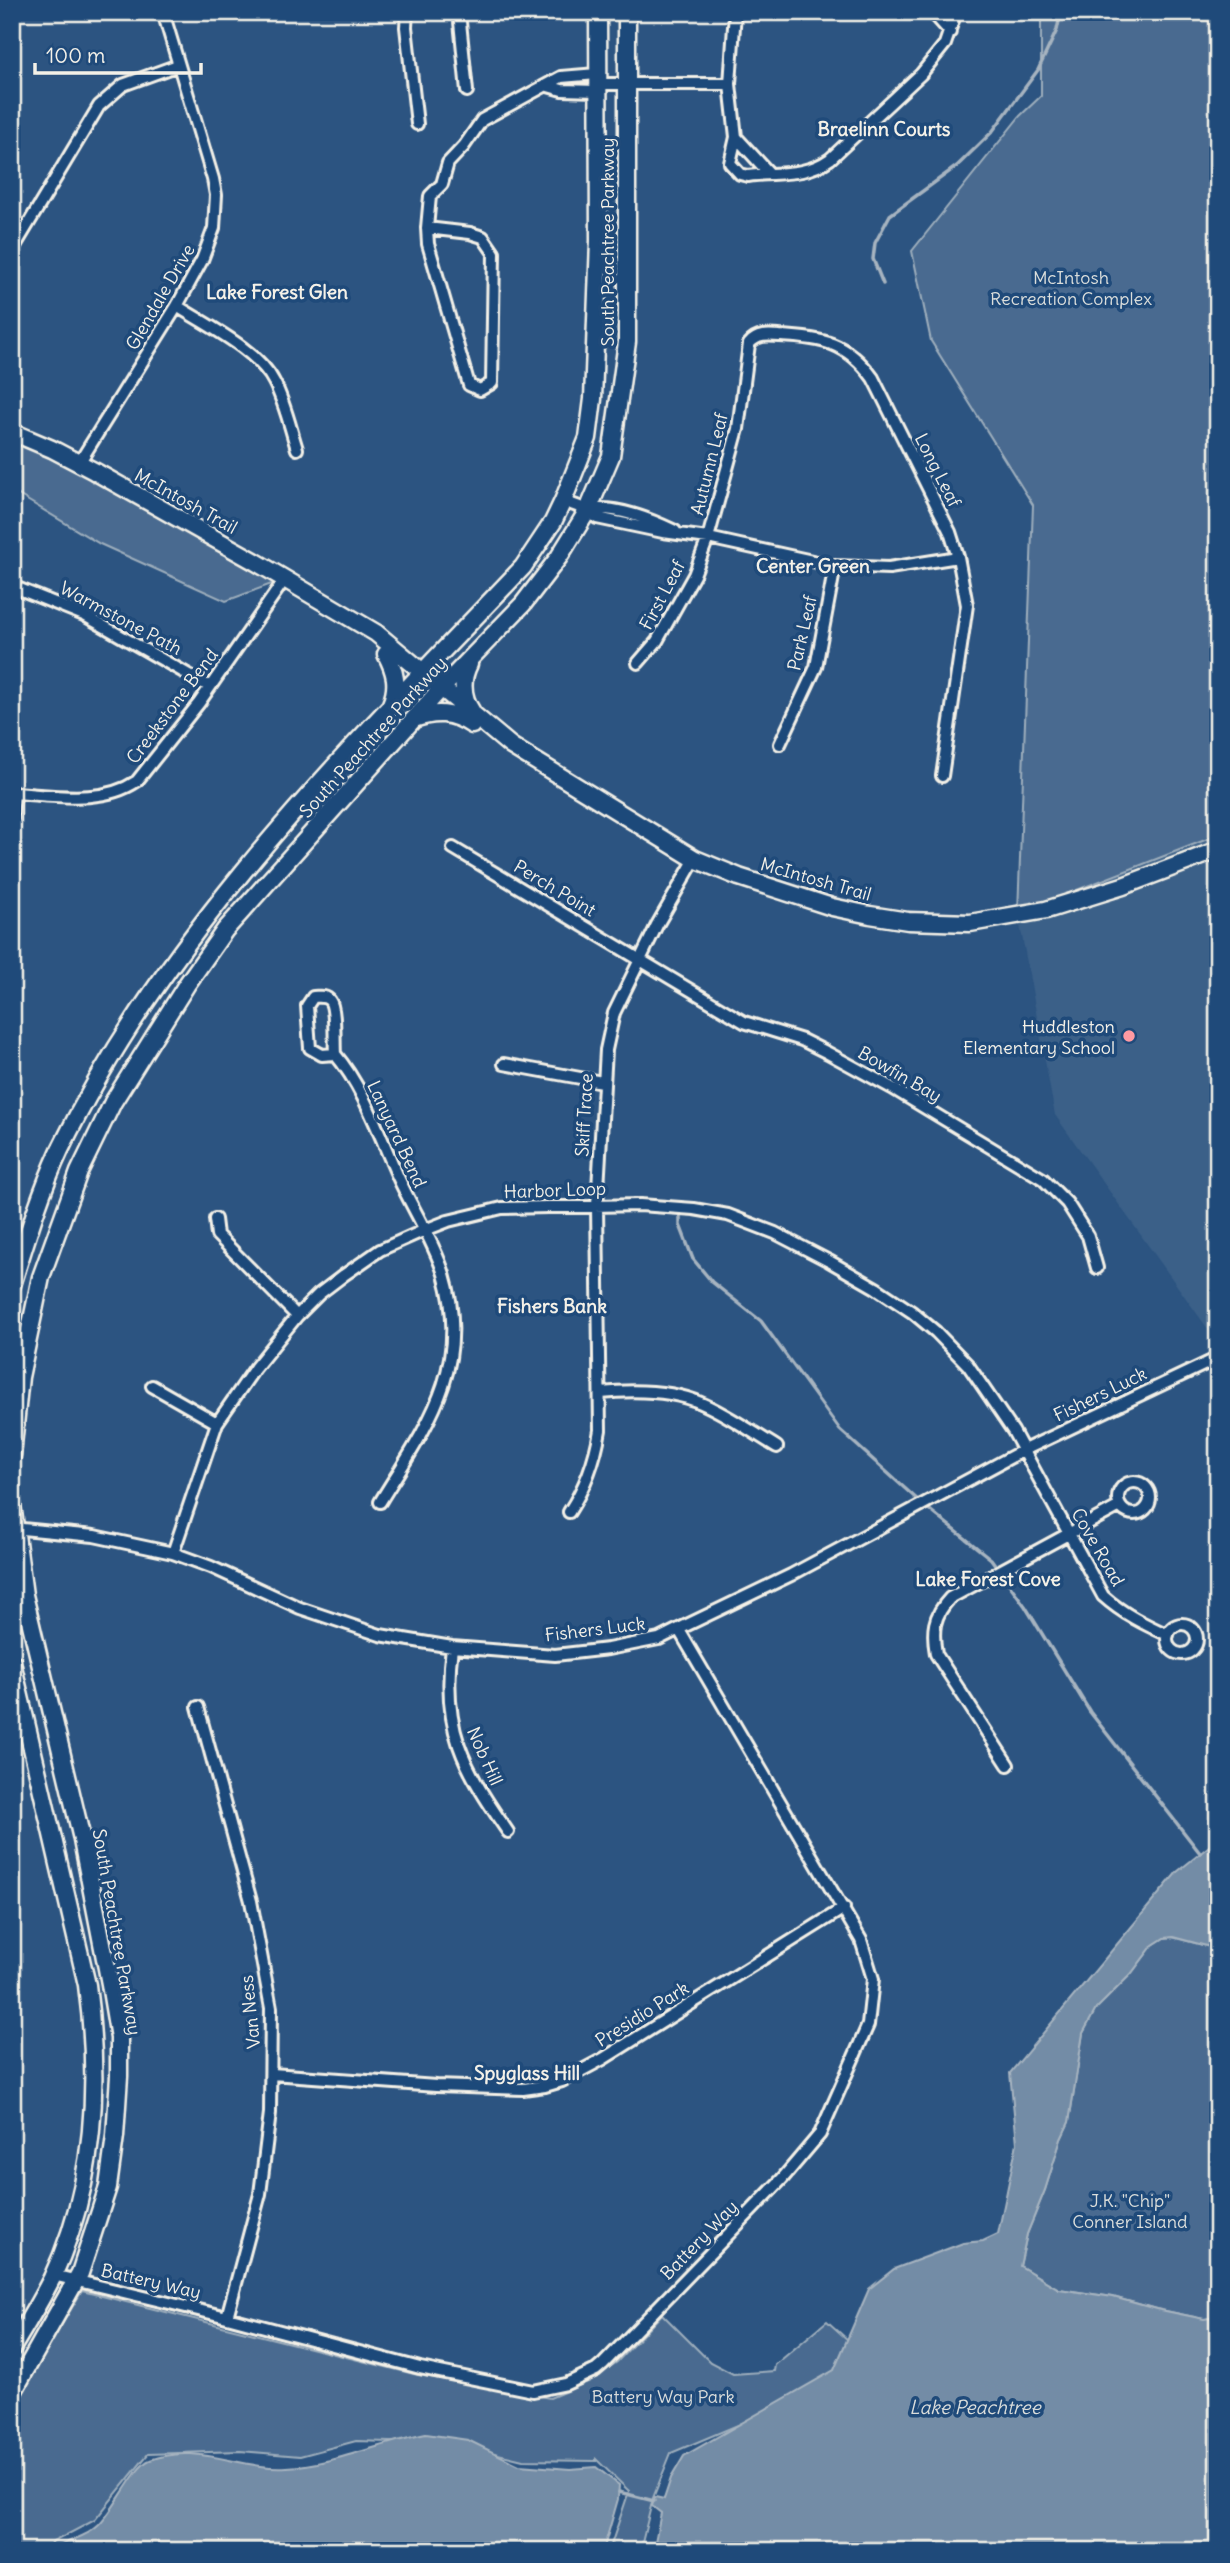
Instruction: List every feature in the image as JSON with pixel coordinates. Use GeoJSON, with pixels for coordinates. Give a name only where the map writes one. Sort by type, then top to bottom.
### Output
{"type":"FeatureCollection","features":[{"type":"Feature","properties":{"kind":"main road","name":"South Peachtree Parkway"},"geometry":{"type":"LineString","coordinates":[[12,1285],[59,1152],[139,1013],[197,929],[237,879],[390,708],[523,567],[553,523],[587,438],[593,399],[599,241],[598,12]]}},
{"type":"Feature","properties":{"kind":"main road","name":"South Peachtree Parkway"},"geometry":{"type":"LineString","coordinates":[[12,1455],[20,1377],[41,1277],[79,1172],[113,1102],[187,984],[225,930],[438,692],[523,604],[559,557],[589,510],[611,456],[628,342],[627,12]]}},
{"type":"Feature","properties":{"kind":"main road","name":"McIntosh Trail"},"geometry":{"type":"LineString","coordinates":[[12,432],[79,463],[285,579],[337,611],[475,722],[511,746],[695,859],[739,877],[831,907],[908,921],[970,923],[1046,910],[1123,886],[1218,850]]}},
{"type":"Feature","properties":{"kind":"main road"},"geometry":{"type":"LineString","coordinates":[[390,708],[395,695],[396,680],[390,651],[427,655],[443,651]]}},
{"type":"Feature","properties":{"kind":"main road"},"geometry":{"type":"LineString","coordinates":[[471,658],[464,673],[463,690],[475,722]]}},
{"type":"Feature","properties":{"kind":"main road"},"geometry":{"type":"LineString","coordinates":[[414,719],[428,714],[444,713],[475,722]]}},
{"type":"Feature","properties":{"kind":"main road","name":"South Peachtree Parkway"},"geometry":{"type":"LineString","coordinates":[[12,1504],[24,1595],[81,1835],[119,2038],[116,2136],[108,2187],[76,2281],[12,2394]]}},
{"type":"Feature","properties":{"kind":"main road"},"geometry":{"type":"LineString","coordinates":[[12,1662],[87,1985],[93,2034],[94,2093],[84,2182],[53,2275],[12,2348]]}},
{"type":"Feature","properties":{"kind":"street","name":"Glendale Drive"},"geometry":{"type":"LineString","coordinates":[[79,463],[177,306],[210,244],[216,212],[213,179],[163,12]]}},
{"type":"Feature","properties":{"kind":"street"},"geometry":{"type":"LineString","coordinates":[[407,12],[406,27],[417,124]]}},
{"type":"Feature","properties":{"kind":"street"},"geometry":{"type":"LineString","coordinates":[[459,12],[467,91]]}},
{"type":"Feature","properties":{"kind":"street"},"geometry":{"type":"LineString","coordinates":[[766,12],[736,12],[730,84],[736,137],[730,158],[733,169],[748,176],[802,172],[817,168],[830,159],[921,74],[945,44],[956,12]]}},
{"type":"Feature","properties":{"kind":"street"},"geometry":{"type":"LineString","coordinates":[[932,12],[950,33]]}},
{"type":"Feature","properties":{"kind":"street"},"geometry":{"type":"LineString","coordinates":[[12,251],[99,106],[123,85],[178,65]]}},
{"type":"Feature","properties":{"kind":"street"},"geometry":{"type":"LineString","coordinates":[[428,228],[483,237],[494,253],[492,383],[480,390],[469,384],[428,244],[428,228],[430,196],[442,184],[448,163],[482,120],[561,77],[597,83],[730,84]]}},
{"type":"Feature","properties":{"kind":"street"},"geometry":{"type":"LineString","coordinates":[[548,86],[562,90],[597,83]]}},
{"type":"Feature","properties":{"kind":"street"},"geometry":{"type":"LineString","coordinates":[[736,137],[769,173]]}},
{"type":"Feature","properties":{"kind":"street"},"geometry":{"type":"LineString","coordinates":[[177,306],[251,355],[263,366],[281,397],[297,449]]}},
{"type":"Feature","properties":{"kind":"street","name":"Long Leaf"},"geometry":{"type":"LineString","coordinates":[[741,399],[749,344],[753,339],[776,336],[824,340],[861,363],[873,378],[950,532],[958,556],[967,605],[942,776]]}},
{"type":"Feature","properties":{"kind":"street","name":"Autumn Leaf"},"geometry":{"type":"LineString","coordinates":[[708,538],[738,429],[741,399]]}},
{"type":"Feature","properties":{"kind":"street"},"geometry":{"type":"LineString","coordinates":[[563,500],[589,510],[601,508],[654,520],[684,535],[835,566],[888,568],[958,556]]}},
{"type":"Feature","properties":{"kind":"street","name":"First Leaf"},"geometry":{"type":"LineString","coordinates":[[638,663],[657,641],[694,576],[708,538]]}},
{"type":"Feature","properties":{"kind":"street","name":"Park Leaf"},"geometry":{"type":"LineString","coordinates":[[780,744],[816,667],[835,566]]}},
{"type":"Feature","properties":{"kind":"street","name":"Creekstone Bend"},"geometry":{"type":"LineString","coordinates":[[13,793],[91,797],[125,790],[137,781],[210,687],[285,579]]}},
{"type":"Feature","properties":{"kind":"street","name":"Warmstone Path"},"geometry":{"type":"LineString","coordinates":[[12,586],[84,615],[210,687]]}},
{"type":"Feature","properties":{"kind":"street"},"geometry":{"type":"LineString","coordinates":[[12,819],[13,793]]}},
{"type":"Feature","properties":{"kind":"street","name":"Perch Point"},"geometry":{"type":"LineString","coordinates":[[453,848],[640,959]]}},
{"type":"Feature","properties":{"kind":"street","name":"Skiff Trace"},"geometry":{"type":"LineString","coordinates":[[569,1512],[584,1489],[596,1458],[600,1430],[597,1206],[602,1082],[606,1050],[614,1013],[640,959],[695,859]]}},
{"type":"Feature","properties":{"kind":"street","name":"Bowfin Bay"},"geometry":{"type":"LineString","coordinates":[[640,959],[744,1021],[802,1040],[859,1070],[1043,1179],[1067,1203],[1088,1236],[1097,1268]]}},
{"type":"Feature","properties":{"kind":"street","name":"Lanyard Bend"},"geometry":{"type":"LineString","coordinates":[[335,1054],[322,1055],[310,1048],[307,1006],[313,997],[330,1001],[333,1009],[335,1054],[355,1085],[425,1230],[443,1273],[452,1309],[449,1368],[434,1412],[380,1502]]}},
{"type":"Feature","properties":{"kind":"street"},"geometry":{"type":"LineString","coordinates":[[504,1064],[602,1082]]}},
{"type":"Feature","properties":{"kind":"street","name":"Harbor Loop"},"geometry":{"type":"LineString","coordinates":[[173,1553],[217,1423],[255,1368],[297,1315],[319,1294],[380,1250],[448,1221],[502,1208],[688,1208],[728,1215],[775,1233],[830,1261],[912,1312],[936,1332],[968,1365],[1024,1450]]}},
{"type":"Feature","properties":{"kind":"street"},"geometry":{"type":"LineString","coordinates":[[215,1219],[217,1235],[297,1315]]}},
{"type":"Feature","properties":{"kind":"street","name":"Fishers Luck"},"geometry":{"type":"LineString","coordinates":[[14,1528],[94,1536],[173,1553],[335,1622],[380,1635],[452,1647],[555,1655],[608,1649],[659,1639],[679,1630],[791,1575],[1024,1450],[1218,1358]]}},
{"type":"Feature","properties":{"kind":"street"},"geometry":{"type":"LineString","coordinates":[[152,1386],[217,1423]]}},
{"type":"Feature","properties":{"kind":"street"},"geometry":{"type":"LineString","coordinates":[[600,1393],[643,1392],[673,1395],[701,1403],[777,1447]]}},
{"type":"Feature","properties":{"kind":"street","name":"Cove Road"},"geometry":{"type":"LineString","coordinates":[[1024,1450],[1095,1584],[1104,1596],[1116,1608],[1168,1635]]}},
{"type":"Feature","properties":{"kind":"street"},"geometry":{"type":"LineString","coordinates":[[1007,1765],[936,1654],[933,1637],[935,1619],[950,1598],[1120,1506]]}},
{"type":"Feature","properties":{"kind":"street","name":"Battery Way"},"geometry":{"type":"LineString","coordinates":[[53,2275],[420,2368],[533,2391],[566,2385],[596,2370],[782,2179],[808,2150],[825,2124],[868,2025],[873,1979],[869,1960],[844,1909],[679,1630]]}},
{"type":"Feature","properties":{"kind":"street","name":"Nob Hill"},"geometry":{"type":"LineString","coordinates":[[452,1647],[448,1680],[454,1735],[475,1780],[508,1832]]}},
{"type":"Feature","properties":{"kind":"street","name":"Van Ness"},"geometry":{"type":"LineString","coordinates":[[198,1707],[251,1901],[271,2008],[271,2113],[260,2194],[227,2317]]}},
{"type":"Feature","properties":{"kind":"street","name":"Presidio Park"},"geometry":{"type":"LineString","coordinates":[[272,2074],[436,2086],[523,2089],[545,2086],[562,2081],[603,2059],[844,1909]]}},
{"type":"Feature","properties":{"kind":"shaded area","name":"Huddleston Elementary School"},"geometry":{"type":"Polygon","coordinates":[[[1218,835],[1218,1343],[1055,1115],[1018,914],[1218,835]]]}},
{"type":"Feature","properties":{"kind":"green space","name":"McIntosh Recreation Complex"},"geometry":{"type":"Polygon","coordinates":[[[1041,12],[1218,12],[1218,835],[1018,913],[1033,505],[931,341],[912,251],[1020,116],[1041,96],[1041,12]]]}},
{"type":"Feature","properties":{"kind":"green space"},"geometry":{"type":"Polygon","coordinates":[[[12,432],[285,579],[226,601],[100,544],[12,491],[12,432]]]}},
{"type":"Feature","properties":{"kind":"green space","name":"J.K. \"Chip\" Conner Island"},"geometry":{"type":"Polygon","coordinates":[[[1172,1937],[1218,1949],[1218,2223],[1212,2249],[1218,2261],[1218,2317],[1204,2319],[1113,2297],[1059,2289],[1020,2266],[1027,2234],[1069,2122],[1083,2033],[1096,2009],[1131,1974],[1153,1945],[1164,1938],[1172,1937]]]}},
{"type":"Feature","properties":{"kind":"green space","name":"Battery Way Park"},"geometry":{"type":"Polygon","coordinates":[[[82,2291],[418,2375],[550,2398],[590,2381],[617,2362],[662,2314],[710,2362],[733,2374],[774,2371],[775,2365],[827,2321],[860,2351],[795,2401],[671,2453],[653,2498],[640,2551],[609,2551],[629,2491],[596,2459],[523,2460],[456,2444],[356,2441],[300,2456],[240,2451],[148,2454],[95,2520],[53,2542],[47,2551],[12,2551],[12,2408],[82,2291]]]}},
{"type":"Feature","properties":{"kind":"water","name":"Lake Peachtree"},"geometry":{"type":"Polygon","coordinates":[[[1218,1839],[1218,1949],[1173,1937],[1164,1938],[1153,1945],[1131,1974],[1096,2009],[1083,2033],[1069,2122],[1027,2234],[1020,2266],[1059,2289],[1113,2297],[1204,2319],[1218,2317],[1218,2551],[653,2551],[661,2513],[652,2506],[655,2497],[664,2499],[671,2478],[684,2456],[834,2370],[869,2289],[894,2269],[963,2243],[983,2241],[998,2234],[1017,2143],[1010,2073],[1177,1872],[1218,1839]]]}},
{"type":"Feature","properties":{"kind":"water"},"geometry":{"type":"Polygon","coordinates":[[[426,2434],[468,2440],[519,2465],[570,2469],[596,2467],[619,2485],[618,2499],[603,2551],[51,2551],[98,2526],[138,2471],[150,2460],[185,2454],[252,2465],[287,2467],[340,2458],[426,2434]]]}},
{"type":"Feature","properties":{"kind":"waterway"},"geometry":{"type":"LineString","coordinates":[[883,284],[873,259],[875,243],[890,215],[957,166],[992,132],[1038,70],[1057,30],[1061,12]]}},
{"type":"Feature","properties":{"kind":"waterway"},"geometry":{"type":"LineString","coordinates":[[680,1209],[680,1225],[693,1259],[712,1282],[761,1321],[840,1430],[920,1502]]}},
{"type":"Feature","properties":{"kind":"waterway"},"geometry":{"type":"LineString","coordinates":[[926,1507],[991,1559],[1025,1606],[1090,1712],[1200,1853]]}},
{"type":"Feature","properties":{"kind":"waterway"},"geometry":{"type":"LineString","coordinates":[[619,2492],[654,2501]]}},
{"type":"Feature","properties":{"kind":"place","name":"Huddleston Elementary School"},"geometry":{"type":"Point","coordinates":[1129,1036]}},
{"type":"Feature","properties":{"kind":"district","name":"Braelinn Courts"},"geometry":{"type":"Point","coordinates":[884,129]}},
{"type":"Feature","properties":{"kind":"district","name":"Lake Forest Glen"},"geometry":{"type":"Point","coordinates":[277,292]}},
{"type":"Feature","properties":{"kind":"district","name":"Center Green"},"geometry":{"type":"Point","coordinates":[813,566]}},
{"type":"Feature","properties":{"kind":"district","name":"Fishers Bank"},"geometry":{"type":"Point","coordinates":[552,1306]}},
{"type":"Feature","properties":{"kind":"district","name":"Lake Forest Cove"},"geometry":{"type":"Point","coordinates":[988,1579]}},
{"type":"Feature","properties":{"kind":"district","name":"Spyglass Hill"},"geometry":{"type":"Point","coordinates":[527,2073]}}]}
